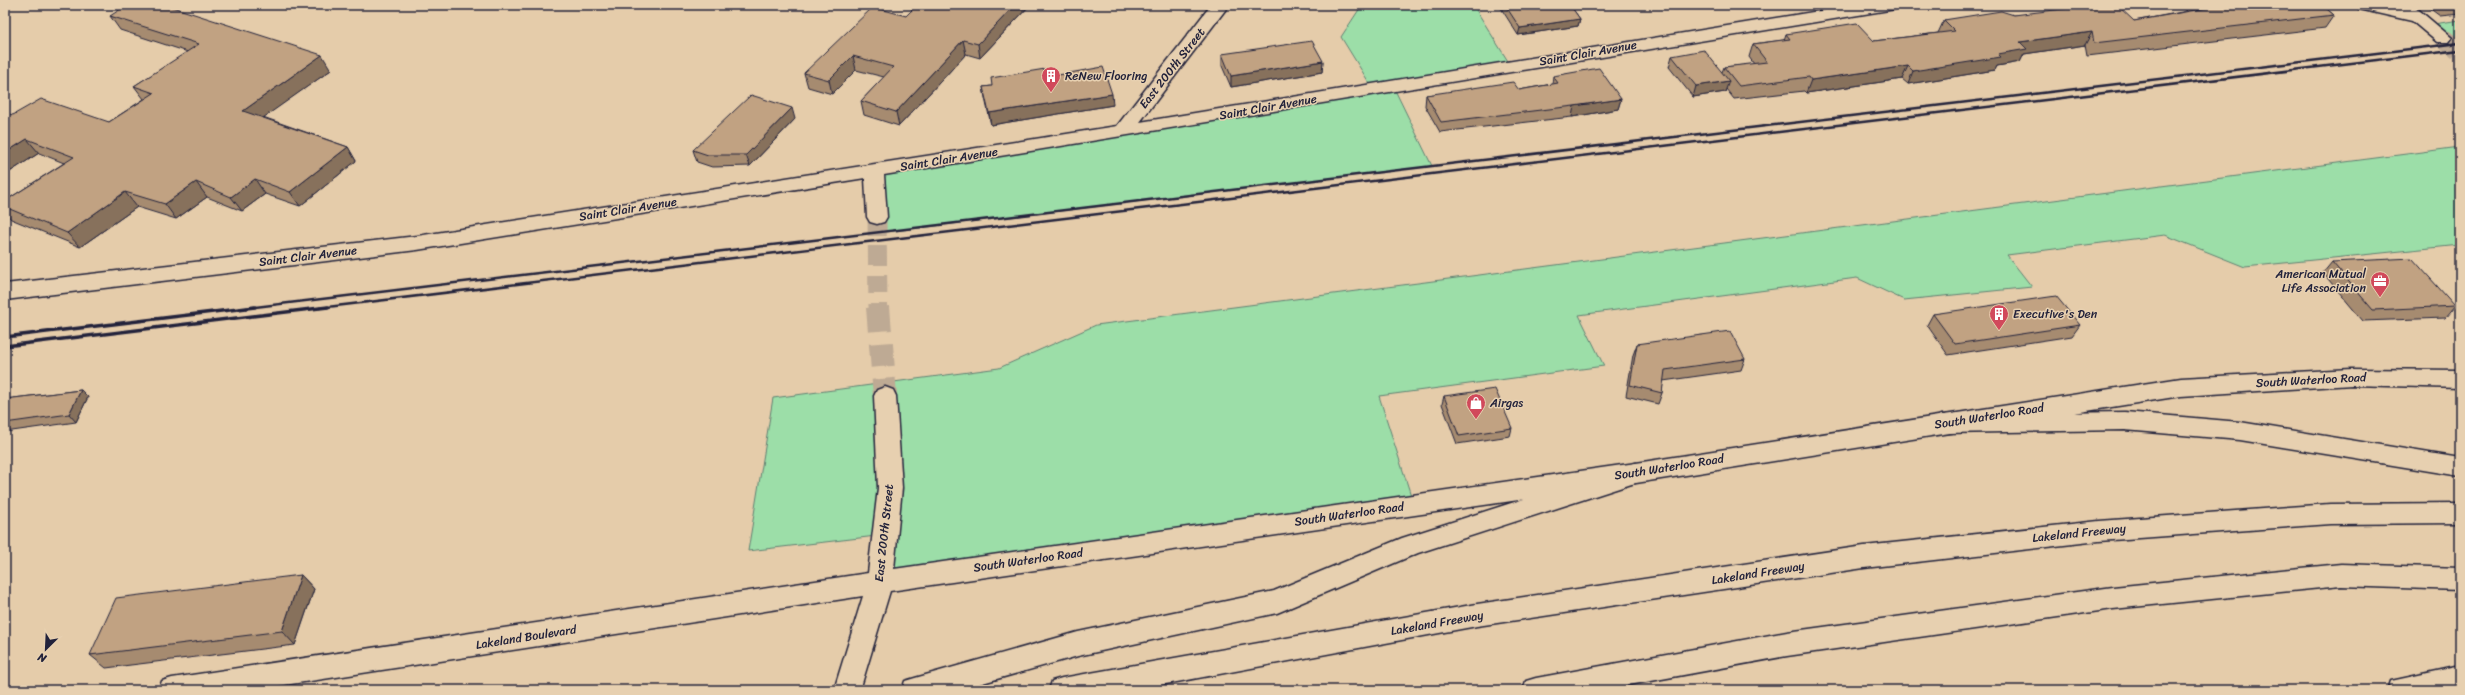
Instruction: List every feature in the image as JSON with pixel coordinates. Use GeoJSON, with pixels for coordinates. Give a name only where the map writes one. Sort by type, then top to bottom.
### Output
{"type":"FeatureCollection","features":[{"type":"Feature","properties":{"kind":"main road","name":"East 200th Street"},"geometry":{"type":"LineString","coordinates":[[1123,131],[1220,5]]}},
{"type":"Feature","properties":{"kind":"main road","name":"Saint Clair Avenue"},"geometry":{"type":"LineString","coordinates":[[5,292],[417,243],[1123,131],[1673,38],[1889,5]]}},
{"type":"Feature","properties":{"kind":"main road"},"geometry":{"type":"LineString","coordinates":[[2365,5],[2418,18]]}},
{"type":"Feature","properties":{"kind":"main road"},"geometry":{"type":"LineString","coordinates":[[2402,5],[2443,38]]}},
{"type":"Feature","properties":{"kind":"main road"},"geometry":{"type":"LineString","coordinates":[[874,170],[877,217]]}},
{"type":"Feature","properties":{"kind":"main road","name":"South Waterloo Road"},"geometry":{"type":"LineString","coordinates":[[880,582],[1636,473],[2181,387],[2352,377],[2460,379]]}},
{"type":"Feature","properties":{"kind":"main road","name":"East 200th Street"},"geometry":{"type":"LineString","coordinates":[[847,690],[880,582],[890,488],[885,396]]}},
{"type":"Feature","properties":{"kind":"main road"},"geometry":{"type":"LineString","coordinates":[[1942,424],[2125,422],[2240,431],[2460,467]]}},
{"type":"Feature","properties":{"kind":"main road"},"geometry":{"type":"LineString","coordinates":[[915,690],[1078,644],[1277,602],[1411,545],[1636,473]]}},
{"type":"Feature","properties":{"kind":"main road","name":"Lakeland Freeway"},"geometry":{"type":"LineString","coordinates":[[1062,690],[1199,667],[1477,615],[1864,557],[2114,529],[2330,514],[2460,513]]}},
{"type":"Feature","properties":{"kind":"main road"},"geometry":{"type":"LineString","coordinates":[[1536,690],[1786,644],[2113,598],[2341,575],[2460,579]]}},
{"type":"Feature","properties":{"kind":"main road","name":"Lakeland Boulevard"},"geometry":{"type":"LineString","coordinates":[[172,690],[880,582]]}},
{"type":"Feature","properties":{"kind":"main road"},"geometry":{"type":"LineString","coordinates":[[2401,690],[2460,678]]}},
{"type":"Feature","properties":{"kind":"green space"},"geometry":{"type":"Polygon","coordinates":[[[1362,5],[1473,5],[1511,66],[1393,86],[1432,166],[878,233],[874,170],[1373,89],[1341,37],[1362,5]]]}},
{"type":"Feature","properties":{"kind":"green space"},"geometry":{"type":"Polygon","coordinates":[[[2460,20],[2460,43],[2450,44],[2427,25],[2460,20]]]}},
{"type":"Feature","properties":{"kind":"green space"},"geometry":{"type":"Polygon","coordinates":[[[2460,147],[2460,245],[2245,267],[2165,235],[2007,255],[2032,287],[1904,300],[1857,278],[1579,315],[1604,366],[1379,396],[1414,505],[880,582],[885,535],[748,551],[773,398],[999,368],[1096,325],[2460,147]]]}},
{"type":"Feature","properties":{"kind":"building"},"geometry":{"type":"Polygon","coordinates":[[[127,5],[166,5],[322,55],[243,111],[348,147],[290,192],[255,179],[231,197],[196,182],[165,204],[125,192],[67,233],[5,207],[5,201],[74,157],[27,139],[5,153],[5,113],[13,115],[41,99],[109,122],[154,93],[134,86],[199,44],[110,16],[127,5]]]}},
{"type":"Feature","properties":{"kind":"building"},"geometry":{"type":"Polygon","coordinates":[[[917,5],[1015,5],[978,44],[963,40],[896,112],[861,101],[893,67],[853,56],[829,80],[804,73],[873,7],[906,16],[917,5]]]}},
{"type":"Feature","properties":{"kind":"building"},"geometry":{"type":"Polygon","coordinates":[[[1505,5],[1570,5],[1580,19],[1520,28],[1505,5]]]}},
{"type":"Feature","properties":{"kind":"building"},"geometry":{"type":"Polygon","coordinates":[[[2095,5],[2117,5],[2134,21],[2207,8],[2203,5],[2322,5],[2334,15],[2094,43],[2092,32],[2020,42],[2027,49],[1998,54],[2001,57],[1913,71],[1908,66],[1811,80],[1809,77],[1739,86],[1724,67],[1767,62],[1753,44],[1790,39],[1786,34],[1857,23],[1874,41],[1955,31],[1944,20],[2001,11],[2014,15],[2095,5]]]}},
{"type":"Feature","properties":{"kind":"building"},"geometry":{"type":"Polygon","coordinates":[[[1312,41],[1323,61],[1231,76],[1222,54],[1312,41]]]}},
{"type":"Feature","properties":{"kind":"building"},"geometry":{"type":"Polygon","coordinates":[[[1704,50],[1729,81],[1696,86],[1672,56],[1704,50]]]}},
{"type":"Feature","properties":{"kind":"building","name":"ReNew Flooring"},"geometry":{"type":"Polygon","coordinates":[[[1103,67],[1112,94],[989,113],[983,87],[992,86],[991,78],[1045,69],[1047,77],[1103,67]]]}},
{"type":"Feature","properties":{"kind":"building"},"geometry":{"type":"Polygon","coordinates":[[[1599,68],[1621,99],[1441,122],[1426,95],[1513,82],[1519,90],[1558,83],[1553,76],[1599,68]]]}},
{"type":"Feature","properties":{"kind":"building"},"geometry":{"type":"Polygon","coordinates":[[[751,95],[792,108],[746,155],[708,155],[693,150],[751,95]]]}},
{"type":"Feature","properties":{"kind":"building"},"geometry":{"type":"Polygon","coordinates":[[[2412,258],[2455,306],[2373,310],[2332,262],[2412,258]]]}},
{"type":"Feature","properties":{"kind":"building","name":"Executive's Den"},"geometry":{"type":"Polygon","coordinates":[[[2056,296],[2080,325],[1955,344],[1933,314],[2056,296]]]}},
{"type":"Feature","properties":{"kind":"building"},"geometry":{"type":"Polygon","coordinates":[[[1730,331],[1745,359],[1665,370],[1662,393],[1630,385],[1637,344],[1730,331]]]}},
{"type":"Feature","properties":{"kind":"building","name":"Airgas"},"geometry":{"type":"Polygon","coordinates":[[[1495,389],[1512,428],[1459,436],[1444,396],[1495,389]]]}},
{"type":"Feature","properties":{"kind":"building"},"geometry":{"type":"Polygon","coordinates":[[[81,390],[69,414],[5,423],[5,399],[81,390]]]}},
{"type":"Feature","properties":{"kind":"building"},"geometry":{"type":"Polygon","coordinates":[[[301,575],[282,631],[90,655],[116,598],[301,575]]]}},
{"type":"Feature","properties":{"kind":"tunnel"},"geometry":{"type":"LineString","coordinates":[[2443,38],[2460,51]]}},
{"type":"Feature","properties":{"kind":"tunnel"},"geometry":{"type":"LineString","coordinates":[[877,217],[878,308]]}},
{"type":"Feature","properties":{"kind":"tunnel"},"geometry":{"type":"LineString","coordinates":[[878,307],[885,396]]}},
{"type":"Feature","properties":{"kind":"railway"},"geometry":{"type":"LineString","coordinates":[[246,308],[2460,43]]}},
{"type":"Feature","properties":{"kind":"railway"},"geometry":{"type":"LineString","coordinates":[[319,308],[2460,50]]}},
{"type":"Feature","properties":{"kind":"railway"},"geometry":{"type":"LineString","coordinates":[[5,337],[255,307]]}},
{"type":"Feature","properties":{"kind":"railway"},"geometry":{"type":"LineString","coordinates":[[5,346],[328,307]]}},
{"type":"Feature","properties":{"kind":"place","name":"ReNew Flooring"},"geometry":{"type":"Point","coordinates":[1051,93]}},
{"type":"Feature","properties":{"kind":"place","name":"American Mutual Life Association"},"geometry":{"type":"Point","coordinates":[2380,298]}},
{"type":"Feature","properties":{"kind":"place","name":"Executive's Den"},"geometry":{"type":"Point","coordinates":[1999,331]}},
{"type":"Feature","properties":{"kind":"place","name":"Airgas"},"geometry":{"type":"Point","coordinates":[1476,420]}}]}
